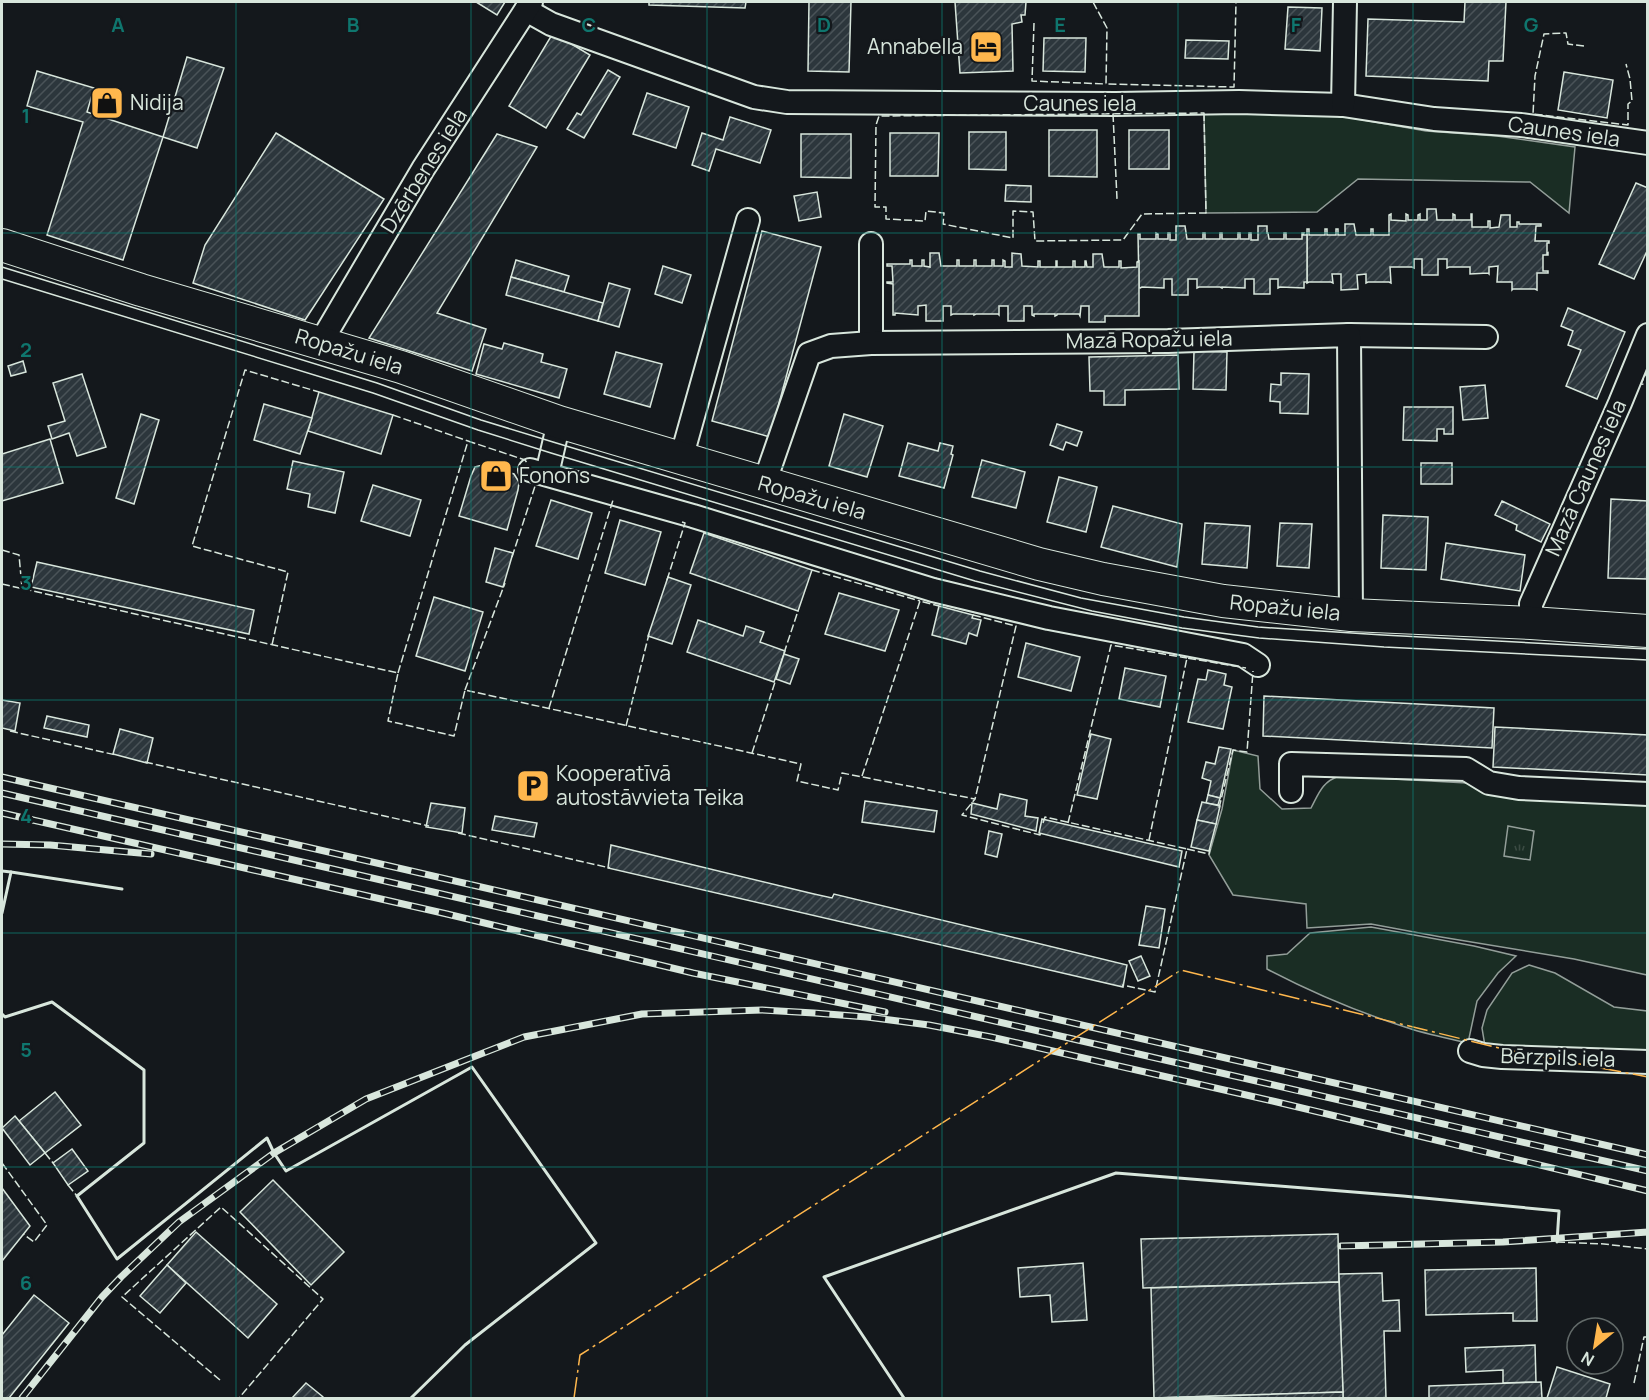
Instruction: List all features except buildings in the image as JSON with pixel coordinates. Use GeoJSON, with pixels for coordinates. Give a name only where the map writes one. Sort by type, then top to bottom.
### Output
{"type":"FeatureCollection","features":[{"type":"Feature","properties":{"kind":"street"},"geometry":{"type":"LineString","coordinates":[[1343,105],[1345,2]]}},
{"type":"Feature","properties":{"kind":"street","name":"Caunes iela"},"geometry":{"type":"LineString","coordinates":[[528,6],[551,24],[753,97],[787,102],[1105,104],[1239,102],[1343,105],[1434,119],[1521,125],[1647,143]]}},
{"type":"Feature","properties":{"kind":"street","name":"Dzērbenes iela"},"geometry":{"type":"LineString","coordinates":[[323,344],[328,330],[423,169],[528,6]]}},
{"type":"Feature","properties":{"kind":"street"},"geometry":{"type":"LineString","coordinates":[[681,459],[748,220]]}},
{"type":"Feature","properties":{"kind":"street"},"geometry":{"type":"LineString","coordinates":[[871,244],[871,343]]}},
{"type":"Feature","properties":{"kind":"street","name":"Ropažu iela"},"geometry":{"type":"LineString","coordinates":[[2,245],[141,290],[401,367],[559,422],[1039,564],[1223,602],[1351,615],[1647,631]]}},
{"type":"Feature","properties":{"kind":"street"},"geometry":{"type":"LineString","coordinates":[[1349,335],[1351,615]]}},
{"type":"Feature","properties":{"kind":"street","name":"Mazā Ropažu iela"},"geometry":{"type":"LineString","coordinates":[[764,484],[809,354],[831,346],[871,343],[1180,340],[1349,335],[1486,337]]}},
{"type":"Feature","properties":{"kind":"street","name":"Mazā Caunes iela"},"geometry":{"type":"LineString","coordinates":[[1531,623],[1531,604],[1620,403],[1647,335]]}},
{"type":"Feature","properties":{"kind":"street"},"geometry":{"type":"LineString","coordinates":[[559,422],[538,472],[693,516],[933,590],[1049,618],[1243,655],[1258,665]]}},
{"type":"Feature","properties":{"kind":"street"},"geometry":{"type":"LineString","coordinates":[[1291,792],[1291,764],[1466,769],[1489,783],[1519,788],[1647,794]]}},
{"type":"Feature","properties":{"kind":"street","name":"Bērzpils iela"},"geometry":{"type":"LineString","coordinates":[[1470,1051],[1502,1057],[1647,1062]]}},
{"type":"Feature","properties":{"kind":"green space"},"geometry":{"type":"Polygon","coordinates":[[[1204,113],[1335,115],[1426,131],[1497,136],[1575,147],[1569,213],[1530,182],[1358,179],[1317,212],[1206,213],[1204,113]]]}},
{"type":"Feature","properties":{"kind":"green space"},"geometry":{"type":"Polygon","coordinates":[[[1233,750],[1258,756],[1260,789],[1282,809],[1311,808],[1325,785],[1339,776],[1467,783],[1488,792],[1647,800],[1647,975],[1574,959],[1371,924],[1307,928],[1306,904],[1233,895],[1209,855],[1222,809],[1233,750]]]}},
{"type":"Feature","properties":{"kind":"green space"},"geometry":{"type":"Polygon","coordinates":[[[1508,826],[1534,831],[1530,860],[1504,856],[1508,826]]]}},
{"type":"Feature","properties":{"kind":"green space"},"geometry":{"type":"Polygon","coordinates":[[[1371,927],[1516,956],[1498,973],[1477,1001],[1468,1043],[1420,1032],[1370,1015],[1318,994],[1267,969],[1267,956],[1287,954],[1310,933],[1371,927]]]}},
{"type":"Feature","properties":{"kind":"green space"},"geometry":{"type":"Polygon","coordinates":[[[1529,965],[1555,973],[1614,1007],[1647,1011],[1647,1051],[1507,1050],[1485,1046],[1482,1028],[1487,1010],[1512,973],[1529,965]]]}},
{"type":"Feature","properties":{"kind":"tram line"},"geometry":{"type":"LineString","coordinates":[[2,267],[377,383],[481,420],[980,571],[1081,598],[1184,617],[1258,627],[1648,649]]}},
{"type":"Feature","properties":{"kind":"tram line"},"geometry":{"type":"LineString","coordinates":[[2,279],[373,393],[551,453],[975,581],[1092,611],[1182,628],[1259,638],[1384,647],[1648,660]]}},
{"type":"Feature","properties":{"kind":"railway"},"geometry":{"type":"LineString","coordinates":[[2,777],[1648,1155]]}},
{"type":"Feature","properties":{"kind":"railway"},"geometry":{"type":"LineString","coordinates":[[2,793],[1648,1171]]}},
{"type":"Feature","properties":{"kind":"railway"},"geometry":{"type":"LineString","coordinates":[[2,813],[447,914],[693,973],[885,1012]]}},
{"type":"Feature","properties":{"kind":"railway"},"geometry":{"type":"LineString","coordinates":[[2,844],[50,845],[151,854]]}},
{"type":"Feature","properties":{"kind":"railway"},"geometry":{"type":"LineString","coordinates":[[22,1398],[102,1297],[121,1277],[179,1222],[274,1153],[366,1099],[524,1037],[642,1014],[762,1010],[867,1017],[929,1025],[1277,1102],[1648,1191]]}},
{"type":"Feature","properties":{"kind":"railway"},"geometry":{"type":"LineString","coordinates":[[1341,1246],[1503,1242],[1648,1232]]}},
{"type":"Feature","properties":{"kind":"fence"},"geometry":{"type":"LineString","coordinates":[[1093,2],[1107,28],[1106,84],[1234,87],[1236,2]]}},
{"type":"Feature","properties":{"kind":"fence"},"geometry":{"type":"LineString","coordinates":[[1034,23],[1032,81],[1106,84]]}},
{"type":"Feature","properties":{"kind":"fence"},"geometry":{"type":"LineString","coordinates":[[1584,46],[1568,44],[1566,33],[1544,34],[1535,76],[1533,114],[1628,125],[1628,104],[1632,101],[1626,64]]}},
{"type":"Feature","properties":{"kind":"fence"},"geometry":{"type":"LineString","coordinates":[[1204,113],[1206,213],[1142,214],[1123,240],[1035,241],[1033,212],[1013,211],[1013,238],[943,224],[944,213],[926,211],[925,221],[886,219],[886,207],[875,207],[876,125],[879,116],[1204,113]]}},
{"type":"Feature","properties":{"kind":"fence"},"geometry":{"type":"LineString","coordinates":[[1113,114],[1117,199]]}},
{"type":"Feature","properties":{"kind":"fence"},"geometry":{"type":"LineString","coordinates":[[1648,369],[1641,384],[1648,385]]}},
{"type":"Feature","properties":{"kind":"fence"},"geometry":{"type":"LineString","coordinates":[[272,645],[288,572],[192,546],[245,370],[319,392]]}},
{"type":"Feature","properties":{"kind":"fence"},"geometry":{"type":"LineString","coordinates":[[393,415],[468,441]]}},
{"type":"Feature","properties":{"kind":"fence"},"geometry":{"type":"LineString","coordinates":[[398,673],[468,441],[525,460],[527,463]]}},
{"type":"Feature","properties":{"kind":"fence"},"geometry":{"type":"LineString","coordinates":[[512,557],[537,480]]}},
{"type":"Feature","properties":{"kind":"fence"},"geometry":{"type":"LineString","coordinates":[[549,708],[614,501]]}},
{"type":"Feature","properties":{"kind":"fence"},"geometry":{"type":"LineString","coordinates":[[667,580],[685,523],[682,522]]}},
{"type":"Feature","properties":{"kind":"fence"},"geometry":{"type":"LineString","coordinates":[[2,550],[19,555],[22,588]]}},
{"type":"Feature","properties":{"kind":"fence"},"geometry":{"type":"LineString","coordinates":[[812,570],[920,601]]}},
{"type":"Feature","properties":{"kind":"fence"},"geometry":{"type":"LineString","coordinates":[[465,690],[505,583]]}},
{"type":"Feature","properties":{"kind":"fence"},"geometry":{"type":"LineString","coordinates":[[2,584],[398,673],[388,721],[454,736],[465,690],[801,764],[797,781],[838,790],[842,773],[975,799],[962,815],[1040,835],[1041,832]]}},
{"type":"Feature","properties":{"kind":"fence"},"geometry":{"type":"LineString","coordinates":[[862,776],[920,601],[939,606]]}},
{"type":"Feature","properties":{"kind":"fence"},"geometry":{"type":"LineString","coordinates":[[784,653],[798,611]]}},
{"type":"Feature","properties":{"kind":"fence"},"geometry":{"type":"LineString","coordinates":[[973,615],[1016,626],[975,799]]}},
{"type":"Feature","properties":{"kind":"fence"},"geometry":{"type":"LineString","coordinates":[[626,726],[649,634]]}},
{"type":"Feature","properties":{"kind":"fence"},"geometry":{"type":"LineString","coordinates":[[1068,823],[1111,645],[1187,658]]}},
{"type":"Feature","properties":{"kind":"fence"},"geometry":{"type":"LineString","coordinates":[[1149,840],[1187,658],[1246,668]]}},
{"type":"Feature","properties":{"kind":"fence"},"geometry":{"type":"LineString","coordinates":[[1219,808],[1233,750],[1247,752],[1253,671]]}},
{"type":"Feature","properties":{"kind":"fence"},"geometry":{"type":"LineString","coordinates":[[752,753],[776,679]]}},
{"type":"Feature","properties":{"kind":"fence"},"geometry":{"type":"LineString","coordinates":[[10,731],[116,755]]}},
{"type":"Feature","properties":{"kind":"fence"},"geometry":{"type":"LineString","coordinates":[[145,762],[429,826]]}},
{"type":"Feature","properties":{"kind":"fence"},"geometry":{"type":"LineString","coordinates":[[1043,823],[1045,817],[1187,849],[1155,992],[1122,985]]}},
{"type":"Feature","properties":{"kind":"fence"},"geometry":{"type":"LineString","coordinates":[[458,833],[610,868]]}},
{"type":"Feature","properties":{"kind":"fence"},"geometry":{"type":"LineString","coordinates":[[1187,849],[1209,854],[1210,849]]}},
{"type":"Feature","properties":{"kind":"fence"},"geometry":{"type":"LineString","coordinates":[[45,1153],[53,1163]]}},
{"type":"Feature","properties":{"kind":"fence"},"geometry":{"type":"LineString","coordinates":[[2,1163],[47,1225],[34,1242],[23,1234]]}},
{"type":"Feature","properties":{"kind":"fence"},"geometry":{"type":"LineString","coordinates":[[68,1185],[77,1196]]}},
{"type":"Feature","properties":{"kind":"fence"},"geometry":{"type":"LineString","coordinates":[[220,1380],[122,1297],[221,1207],[323,1299],[239,1398]]}},
{"type":"Feature","properties":{"kind":"fence"},"geometry":{"type":"LineString","coordinates":[[1557,1242],[1648,1249]]}},
{"type":"Feature","properties":{"kind":"fence"},"geometry":{"type":"LineString","coordinates":[[1634,1383],[1644,1337],[1648,1337]]}},
{"type":"Feature","properties":{"kind":"wall"},"geometry":{"type":"LineString","coordinates":[[2,871],[11,872],[2,913]]}},
{"type":"Feature","properties":{"kind":"wall"},"geometry":{"type":"LineString","coordinates":[[11,872],[122,889]]}},
{"type":"Feature","properties":{"kind":"wall"},"geometry":{"type":"LineString","coordinates":[[2,1014],[5,1017],[52,1002],[144,1070],[144,1143],[77,1196],[117,1259],[267,1138],[286,1171],[472,1067],[596,1243],[465,1345],[411,1398]]}},
{"type":"Feature","properties":{"kind":"wall"},"geometry":{"type":"LineString","coordinates":[[904,1398],[824,1277],[1116,1173],[1559,1211],[1557,1242]]}},
{"type":"Feature","properties":{"kind":"power"},"geometry":{"type":"LineString","coordinates":[[574,1398],[580,1355],[1181,970],[1507,1050],[1648,1077]]}},
{"type":"Feature","properties":{"kind":"place","name":"Annabella"},"geometry":{"type":"Point","coordinates":[986,47]}},
{"type":"Feature","properties":{"kind":"place","name":"Nidija"},"geometry":{"type":"Point","coordinates":[107,103]}},
{"type":"Feature","properties":{"kind":"place","name":"Fonons"},"geometry":{"type":"Point","coordinates":[496,476]}},
{"type":"Feature","properties":{"kind":"place","name":"Kooperatīvā autostāvvieta Teika"},"geometry":{"type":"Point","coordinates":[533,786]}}]}
